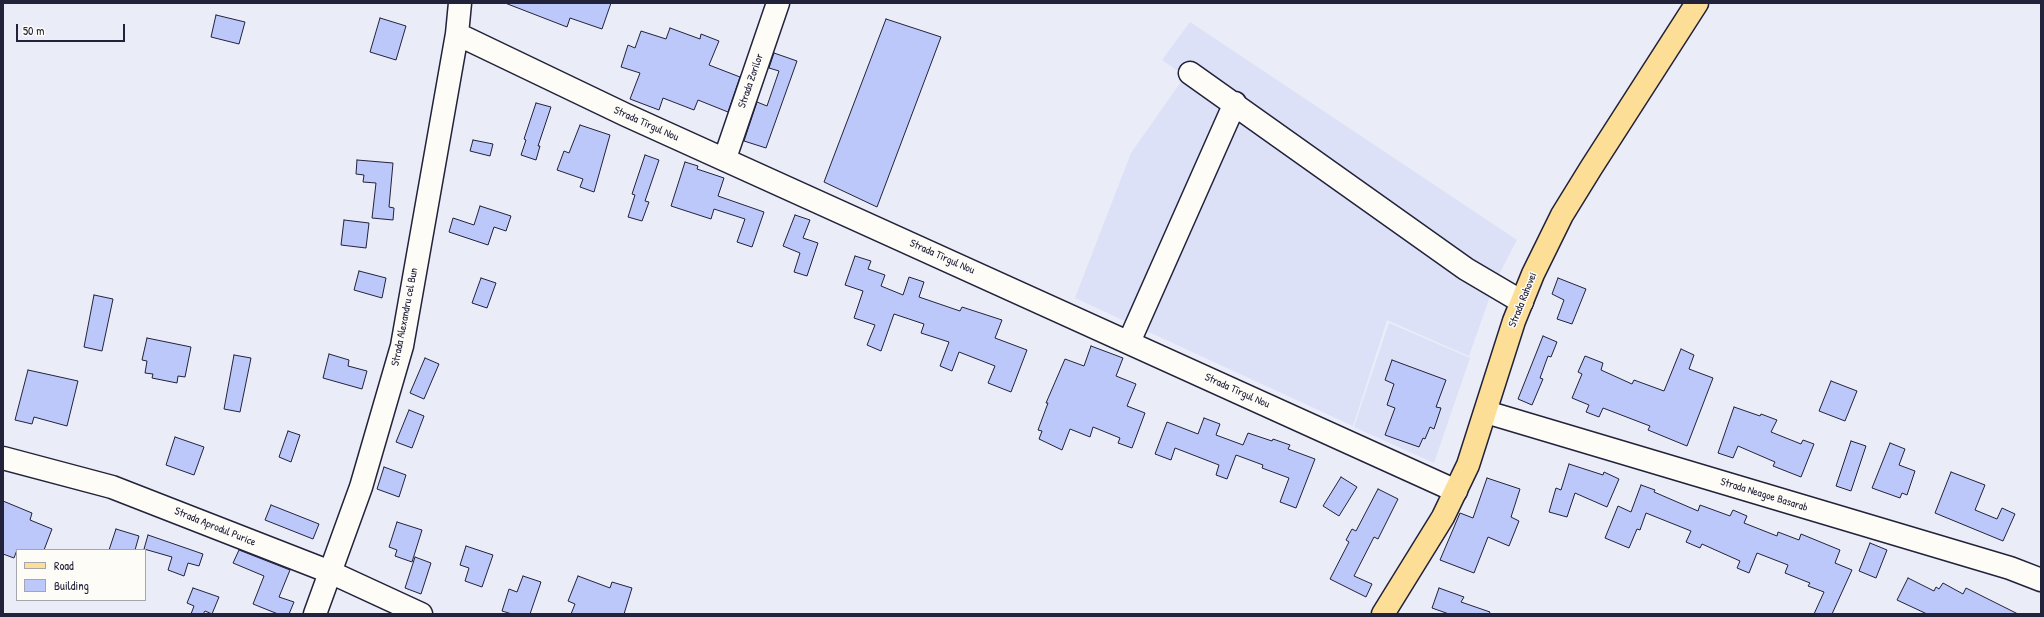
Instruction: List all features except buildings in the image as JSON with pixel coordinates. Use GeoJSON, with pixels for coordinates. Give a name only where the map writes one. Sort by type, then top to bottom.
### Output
{"type":"FeatureCollection","features":[{"type":"Feature","properties":{"kind":"main road","name":"Strada Rahovei"},"geometry":{"type":"LineString","coordinates":[[1383,614],[1443,517],[1468,465],[1486,412],[1504,350],[1522,302],[1533,274],[1562,215],[1697,3]]}},
{"type":"Feature","properties":{"kind":"street"},"geometry":{"type":"LineString","coordinates":[[457,34],[460,3]]}},
{"type":"Feature","properties":{"kind":"street","name":"Strada Zorilor"},"geometry":{"type":"LineString","coordinates":[[725,158],[778,3]]}},
{"type":"Feature","properties":{"kind":"street","name":"Strada Tîrgul Nou"},"geometry":{"type":"LineString","coordinates":[[457,34],[626,115],[725,158],[1456,490]]}},
{"type":"Feature","properties":{"kind":"street","name":"Strada Alexandru cel Bun"},"geometry":{"type":"LineString","coordinates":[[315,614],[361,487],[402,346],[457,34]]}},
{"type":"Feature","properties":{"kind":"street"},"geometry":{"type":"LineString","coordinates":[[1190,73],[1235,103],[1466,269],[1522,302]]}},
{"type":"Feature","properties":{"kind":"street"},"geometry":{"type":"LineString","coordinates":[[1129,342],[1235,103]]}},
{"type":"Feature","properties":{"kind":"street","name":"Strada Neagoe Basarab"},"geometry":{"type":"LineString","coordinates":[[1486,412],[2002,566],[2041,580]]}},
{"type":"Feature","properties":{"kind":"street","name":"Strada Aprodul Purice"},"geometry":{"type":"LineString","coordinates":[[3,458],[112,486],[330,572],[421,614]]}},
{"type":"Feature","properties":{"kind":"shaded area"},"geometry":{"type":"Polygon","coordinates":[[[1190,22],[1517,240],[1495,282],[1469,356],[1387,320],[1353,426],[1075,298],[1131,153],[1185,76],[1162,60],[1190,22]]]}},
{"type":"Feature","properties":{"kind":"shaded area"},"geometry":{"type":"Polygon","coordinates":[[[1389,323],[1470,358],[1434,463],[1354,427],[1389,323]]]}}]}
